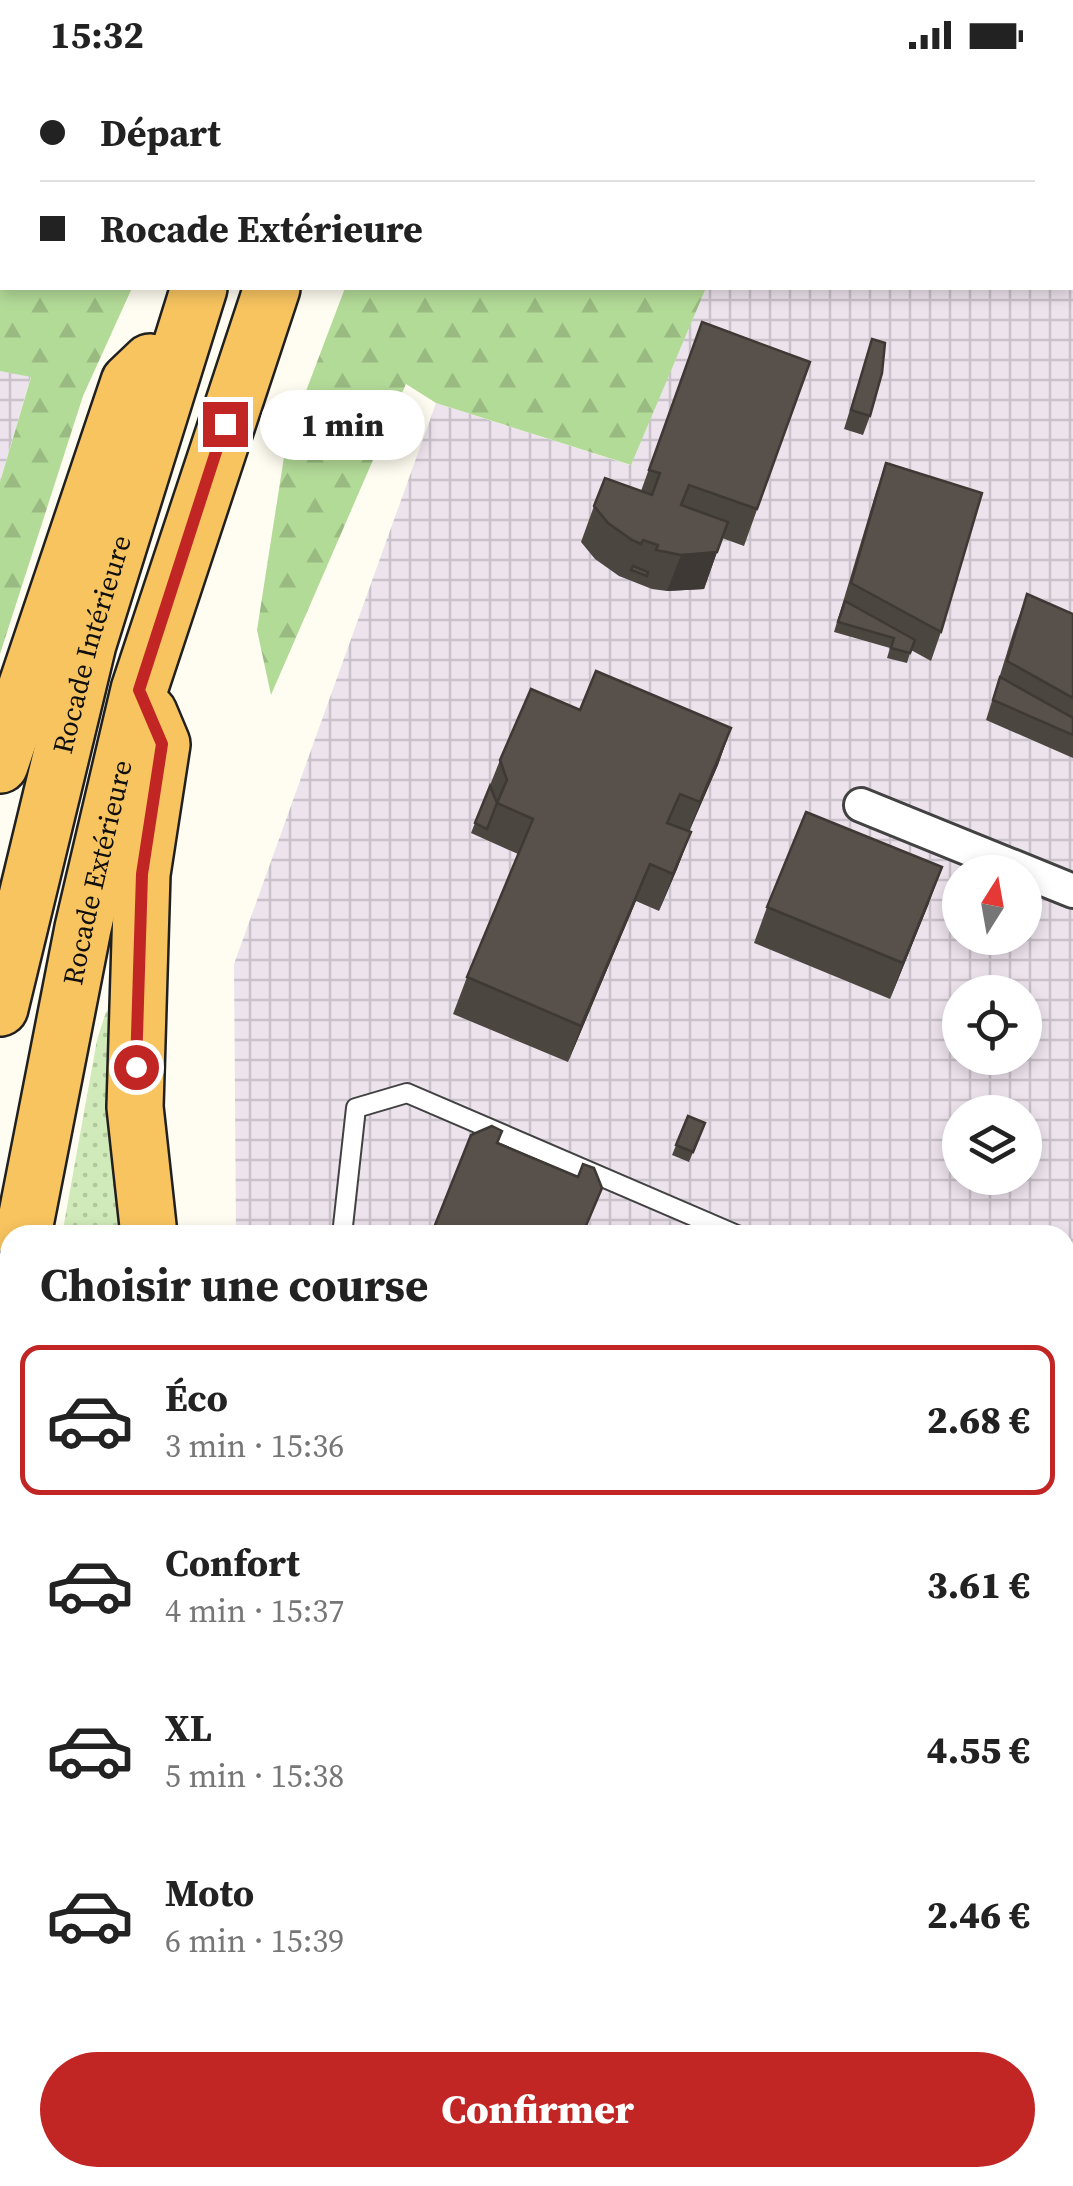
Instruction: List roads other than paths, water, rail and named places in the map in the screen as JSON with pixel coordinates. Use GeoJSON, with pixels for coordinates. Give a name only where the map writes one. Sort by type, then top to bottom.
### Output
{"type":"FeatureCollection","features":[{"type":"Feature","properties":{"kind":"highway","name":"Rocade Extérieure"},"geometry":{"type":"LineString","coordinates":[[25,1225],[82,928],[139,690],[271,290]]}},
{"type":"Feature","properties":{"kind":"highway"},"geometry":{"type":"LineString","coordinates":[[0,764],[130,382],[192,308]]}},
{"type":"Feature","properties":{"kind":"highway","name":"Rocade Intérieure"},"geometry":{"type":"LineString","coordinates":[[0,1008],[88,644],[192,308]]}},
{"type":"Feature","properties":{"kind":"highway"},"geometry":{"type":"LineString","coordinates":[[139,690],[162,744],[142,874],[137,984],[134,1107],[148,1225]]}},
{"type":"Feature","properties":{"kind":"street"},"geometry":{"type":"LineString","coordinates":[[861,805],[1073,891]]}},
{"type":"Feature","properties":{"kind":"lane"},"geometry":{"type":"LineString","coordinates":[[343,1225],[356,1108],[407,1093],[714,1225]]}}]}
